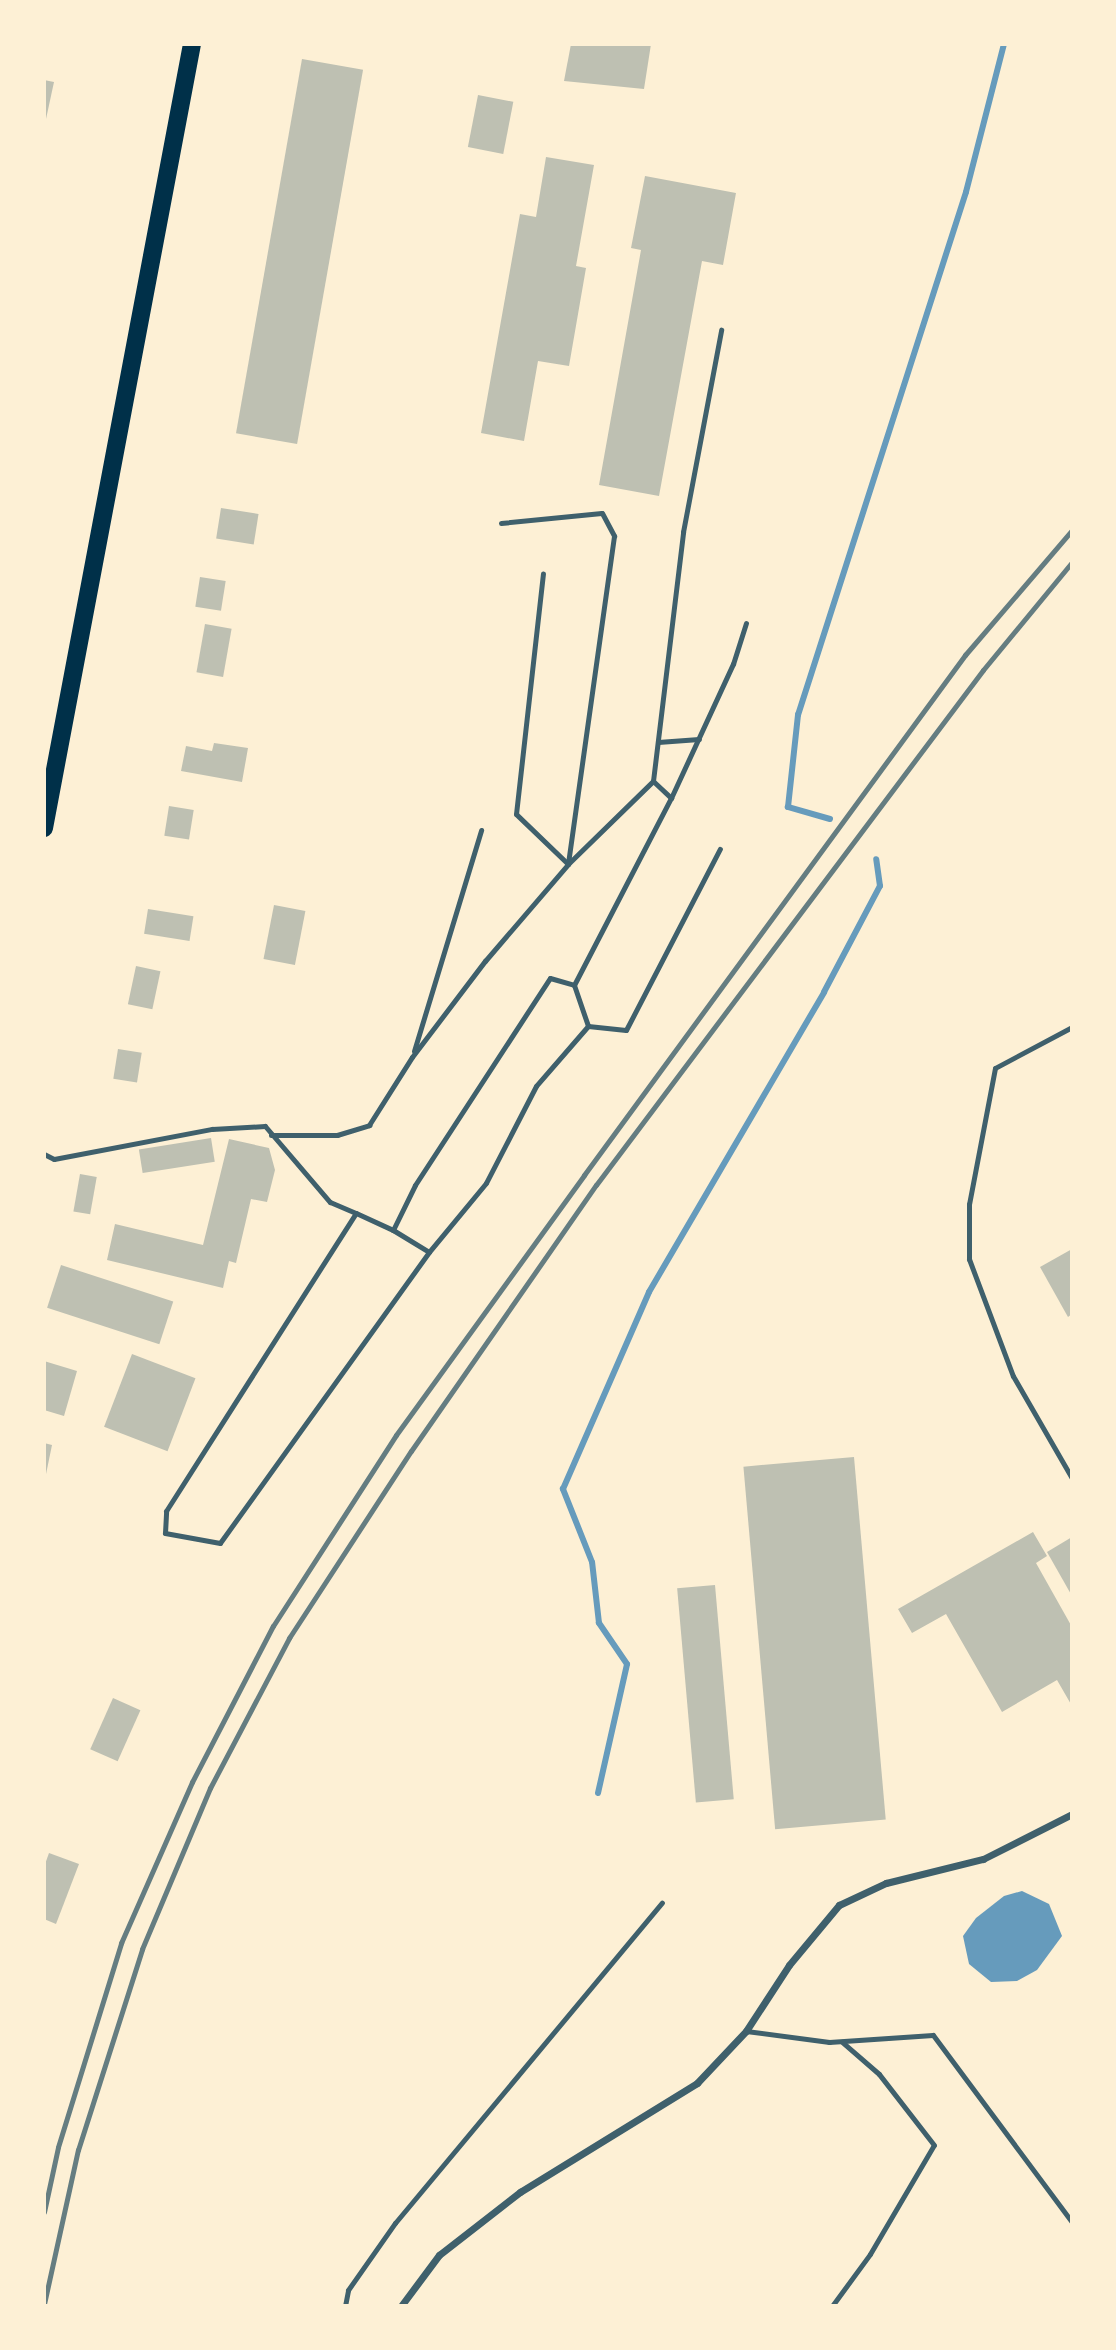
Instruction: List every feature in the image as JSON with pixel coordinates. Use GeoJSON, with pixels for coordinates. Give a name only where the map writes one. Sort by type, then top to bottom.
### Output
{"type":"FeatureCollection","features":[{"type":"Feature","properties":{"kind":"main road"},"geometry":{"type":"LineString","coordinates":[[44,828],[192,44]]}},
{"type":"Feature","properties":{"kind":"street"},"geometry":{"type":"LineString","coordinates":[[401,2306],[439,2255],[520,2192],[697,2083],[746,2031],[789,1965],[839,1905],[886,1883],[983,1859],[1072,1814]]}},
{"type":"Feature","properties":{"kind":"lane"},"geometry":{"type":"LineString","coordinates":[[271,1135],[337,1135],[369,1125],[412,1057],[485,961],[568,864],[653,781],[683,532],[721,330]]}},
{"type":"Feature","properties":{"kind":"lane"},"geometry":{"type":"LineString","coordinates":[[502,523],[602,513],[614,536],[568,864]]}},
{"type":"Feature","properties":{"kind":"lane"},"geometry":{"type":"LineString","coordinates":[[543,574],[516,814],[568,864]]}},
{"type":"Feature","properties":{"kind":"lane"},"geometry":{"type":"LineString","coordinates":[[588,1026],[574,985],[699,740],[733,664],[746,623]]}},
{"type":"Feature","properties":{"kind":"lane"},"geometry":{"type":"LineString","coordinates":[[658,742],[699,740]]}},
{"type":"Feature","properties":{"kind":"lane"},"geometry":{"type":"LineString","coordinates":[[653,781],[671,798]]}},
{"type":"Feature","properties":{"kind":"lane"},"geometry":{"type":"LineString","coordinates":[[412,1057],[481,830]]}},
{"type":"Feature","properties":{"kind":"lane"},"geometry":{"type":"LineString","coordinates":[[588,1026],[626,1030],[720,849]]}},
{"type":"Feature","properties":{"kind":"lane"},"geometry":{"type":"LineString","coordinates":[[393,1230],[422,1174],[550,978],[574,985]]}},
{"type":"Feature","properties":{"kind":"lane"},"geometry":{"type":"LineString","coordinates":[[356,1213],[166,1511],[165,1533],[220,1544],[429,1252],[486,1183],[536,1086],[588,1026]]}},
{"type":"Feature","properties":{"kind":"lane"},"geometry":{"type":"LineString","coordinates":[[1072,1027],[995,1068],[969,1204],[969,1259],[1013,1376],[1072,1478]]}},
{"type":"Feature","properties":{"kind":"lane"},"geometry":{"type":"LineString","coordinates":[[44,1154],[54,1159],[243,1125],[265,1126],[330,1202],[393,1230],[429,1252]]}},
{"type":"Feature","properties":{"kind":"lane"},"geometry":{"type":"LineString","coordinates":[[345,2306],[348,2290],[395,2223],[662,1903]]}},
{"type":"Feature","properties":{"kind":"lane"},"geometry":{"type":"LineString","coordinates":[[746,2031],[842,2042],[933,2035],[1072,2222]]}},
{"type":"Feature","properties":{"kind":"lane"},"geometry":{"type":"LineString","coordinates":[[832,2306],[870,2254],[934,2145],[879,2074],[842,2042]]}},
{"type":"Feature","properties":{"kind":"water"},"geometry":{"type":"Polygon","coordinates":[[[1022,1891],[1049,1904],[1062,1936],[1037,1970],[1017,1981],[991,1982],[969,1964],[963,1936],[976,1918],[1004,1896],[1022,1891]]]}},
{"type":"Feature","properties":{"kind":"building"},"geometry":{"type":"Polygon","coordinates":[[[571,44],[651,44],[644,89],[564,81],[571,44]]]}},
{"type":"Feature","properties":{"kind":"building"},"geometry":{"type":"Polygon","coordinates":[[[302,59],[363,70],[297,444],[236,433],[302,59]]]}},
{"type":"Feature","properties":{"kind":"building"},"geometry":{"type":"Polygon","coordinates":[[[44,80],[54,82],[46,119],[44,119],[44,80]]]}},
{"type":"Feature","properties":{"kind":"building"},"geometry":{"type":"Polygon","coordinates":[[[478,95],[513,102],[503,154],[468,147],[478,95]]]}},
{"type":"Feature","properties":{"kind":"building"},"geometry":{"type":"Polygon","coordinates":[[[546,157],[594,165],[576,266],[586,268],[569,366],[538,361],[524,441],[481,433],[520,214],[536,217],[546,157]]]}},
{"type":"Feature","properties":{"kind":"building"},"geometry":{"type":"Polygon","coordinates":[[[645,176],[736,193],[723,265],[702,261],[659,496],[599,485],[641,250],[631,248],[645,176]]]}},
{"type":"Feature","properties":{"kind":"building"},"geometry":{"type":"Polygon","coordinates":[[[221,508],[259,514],[254,545],[216,539],[221,508]]]}},
{"type":"Feature","properties":{"kind":"building"},"geometry":{"type":"Polygon","coordinates":[[[200,577],[226,581],[221,611],[195,607],[200,577]]]}},
{"type":"Feature","properties":{"kind":"building"},"geometry":{"type":"Polygon","coordinates":[[[205,624],[232,629],[223,677],[196,672],[205,624]]]}},
{"type":"Feature","properties":{"kind":"building"},"geometry":{"type":"Polygon","coordinates":[[[214,743],[248,748],[242,782],[181,771],[186,746],[212,751],[214,743]]]}},
{"type":"Feature","properties":{"kind":"building"},"geometry":{"type":"Polygon","coordinates":[[[169,806],[194,810],[189,840],[164,836],[169,806]]]}},
{"type":"Feature","properties":{"kind":"building"},"geometry":{"type":"Polygon","coordinates":[[[274,905],[305,911],[295,965],[264,959],[274,905]]]}},
{"type":"Feature","properties":{"kind":"building"},"geometry":{"type":"Polygon","coordinates":[[[148,909],[193,916],[190,941],[144,934],[148,909]]]}},
{"type":"Feature","properties":{"kind":"building"},"geometry":{"type":"Polygon","coordinates":[[[136,966],[160,971],[152,1009],[128,1004],[136,966]]]}},
{"type":"Feature","properties":{"kind":"building"},"geometry":{"type":"Polygon","coordinates":[[[118,1049],[142,1053],[137,1082],[113,1079],[118,1049]]]}},
{"type":"Feature","properties":{"kind":"building"},"geometry":{"type":"Polygon","coordinates":[[[211,1138],[215,1162],[143,1173],[139,1149],[211,1138]]]}},
{"type":"Feature","properties":{"kind":"building"},"geometry":{"type":"Polygon","coordinates":[[[229,1139],[269,1148],[275,1170],[267,1202],[251,1199],[236,1263],[229,1261],[223,1288],[107,1260],[115,1224],[203,1245],[229,1139]]]}},
{"type":"Feature","properties":{"kind":"building"},"geometry":{"type":"Polygon","coordinates":[[[80,1174],[97,1177],[90,1214],[73,1211],[80,1174]]]}},
{"type":"Feature","properties":{"kind":"building"},"geometry":{"type":"Polygon","coordinates":[[[1072,1249],[1072,1314],[1068,1317],[1040,1267],[1072,1249]]]}},
{"type":"Feature","properties":{"kind":"building"},"geometry":{"type":"Polygon","coordinates":[[[61,1265],[173,1301],[159,1344],[47,1308],[61,1265]]]}},
{"type":"Feature","properties":{"kind":"building"},"geometry":{"type":"Polygon","coordinates":[[[132,1354],[195,1378],[168,1451],[104,1427],[132,1354]]]}},
{"type":"Feature","properties":{"kind":"building"},"geometry":{"type":"Polygon","coordinates":[[[44,1361],[77,1371],[64,1416],[44,1410],[44,1361]]]}},
{"type":"Feature","properties":{"kind":"building"},"geometry":{"type":"Polygon","coordinates":[[[44,1443],[52,1445],[45,1479],[44,1479],[44,1443]]]}},
{"type":"Feature","properties":{"kind":"building"},"geometry":{"type":"Polygon","coordinates":[[[854,1457],[886,1820],[775,1829],[743,1467],[854,1457]]]}},
{"type":"Feature","properties":{"kind":"building"},"geometry":{"type":"Polygon","coordinates":[[[1033,1532],[1047,1556],[1036,1563],[1072,1627],[1072,1706],[1057,1680],[1002,1712],[946,1614],[912,1633],[898,1609],[1033,1532]]]}},
{"type":"Feature","properties":{"kind":"building"},"geometry":{"type":"Polygon","coordinates":[[[1072,1537],[1072,1596],[1047,1552],[1072,1537]]]}},
{"type":"Feature","properties":{"kind":"building"},"geometry":{"type":"Polygon","coordinates":[[[715,1585],[734,1799],[696,1802],[677,1588],[715,1585]]]}},
{"type":"Feature","properties":{"kind":"building"},"geometry":{"type":"Polygon","coordinates":[[[113,1698],[140,1710],[118,1761],[90,1749],[113,1698]]]}},
{"type":"Feature","properties":{"kind":"building"},"geometry":{"type":"Polygon","coordinates":[[[49,1853],[79,1864],[56,1924],[44,1919],[44,1867],[49,1853]]]}},
{"type":"Feature","properties":{"kind":"waterway"},"geometry":{"type":"LineString","coordinates":[[830,819],[788,807],[798,715],[966,192],[1004,44]]}},
{"type":"Feature","properties":{"kind":"waterway"},"geometry":{"type":"LineString","coordinates":[[598,1793],[627,1664],[599,1623],[592,1562],[563,1489],[649,1292],[824,992],[880,886],[876,859]]}},
{"type":"Feature","properties":{"kind":"railway"},"geometry":{"type":"LineString","coordinates":[[44,2212],[58,2147],[121,1943],[192,1782],[273,1626],[396,1435],[584,1175],[965,655],[1072,530]]}},
{"type":"Feature","properties":{"kind":"railway"},"geometry":{"type":"LineString","coordinates":[[44,2304],[78,2150],[142,1949],[210,1788],[289,1638],[411,1451],[596,1185],[983,670],[1072,562]]}}]}
